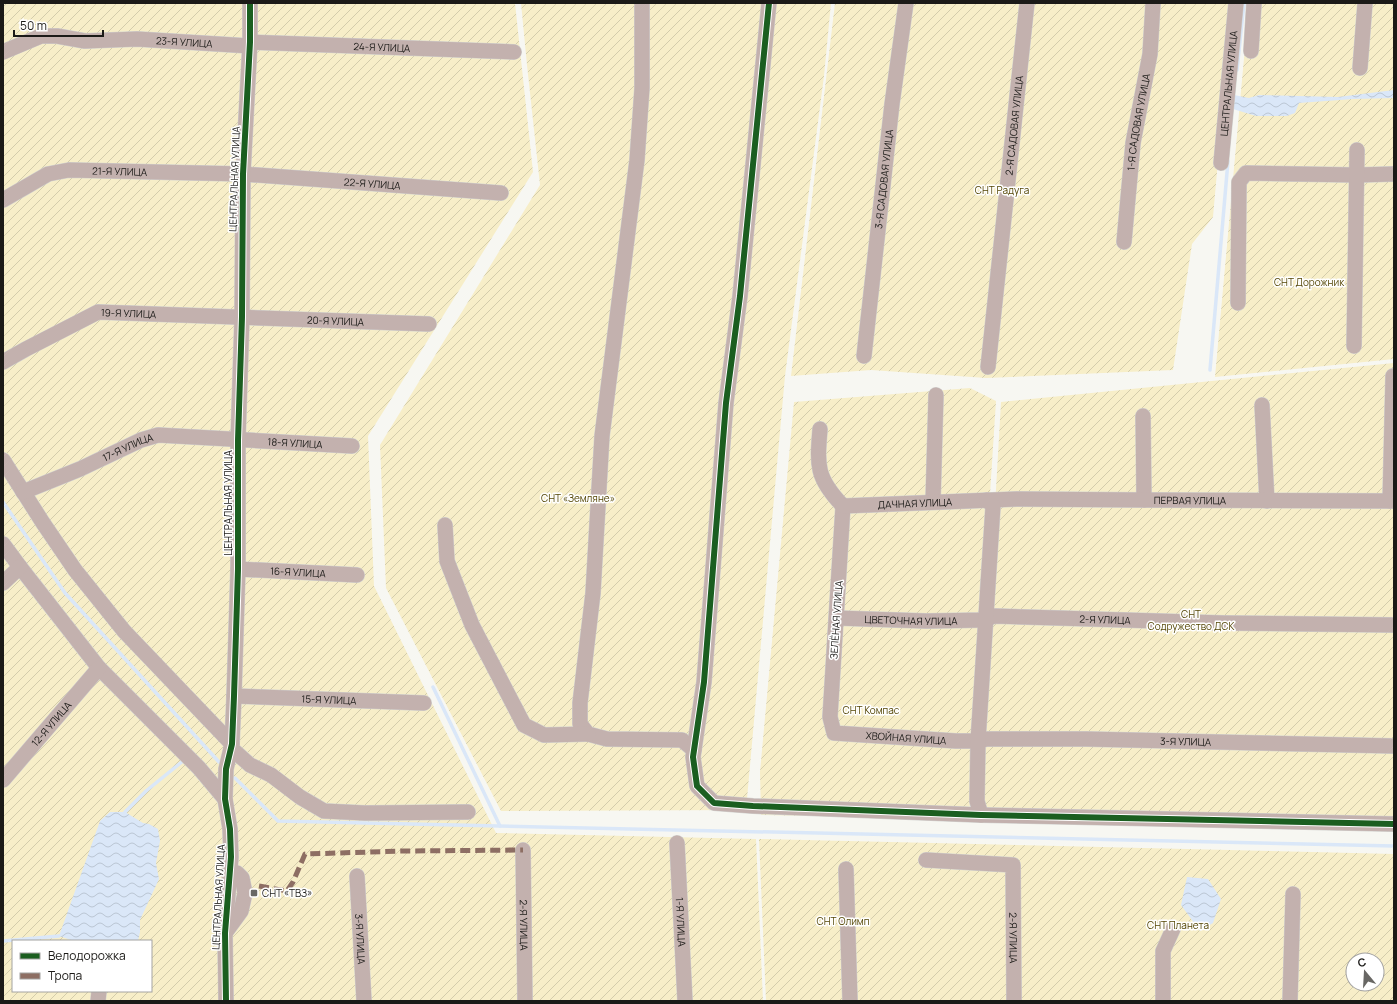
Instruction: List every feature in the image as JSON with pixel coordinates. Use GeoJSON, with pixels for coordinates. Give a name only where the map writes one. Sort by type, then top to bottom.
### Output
{"type":"FeatureCollection","features":[{"type":"Feature","properties":{"kind":"street","name":"ЦЕНТРАЛЬНАЯ УЛИЦА"},"geometry":{"type":"LineString","coordinates":[[226,1001],[225,933],[231,857],[230,829],[224,799],[226,769],[231,746],[234,696],[238,569],[238,440],[242,317],[243,174],[250,44],[250,3]]}},
{"type":"Feature","properties":{"kind":"street"},"geometry":{"type":"LineString","coordinates":[[588,734],[580,724],[580,703],[593,593],[602,436],[637,160],[642,88],[642,3]]}},
{"type":"Feature","properties":{"kind":"street"},"geometry":{"type":"LineString","coordinates":[[769,3],[740,296],[726,403],[705,667],[694,750],[697,786],[714,803],[753,806],[980,815],[1394,824]]}},
{"type":"Feature","properties":{"kind":"street","name":"3-Я САДОВАЯ УЛИЦА"},"geometry":{"type":"LineString","coordinates":[[864,356],[892,104],[906,3]]}},
{"type":"Feature","properties":{"kind":"street","name":"2-Я САДОВАЯ УЛИЦА"},"geometry":{"type":"LineString","coordinates":[[988,367],[1027,3]]}},
{"type":"Feature","properties":{"kind":"street","name":"1-Я САДОВАЯ УЛИЦА"},"geometry":{"type":"LineString","coordinates":[[1124,242],[1134,143],[1150,54],[1153,3]]}},
{"type":"Feature","properties":{"kind":"street","name":"ЦЕНТРАЛЬНАЯ УЛИЦА"},"geometry":{"type":"LineString","coordinates":[[1221,163],[1236,3]]}},
{"type":"Feature","properties":{"kind":"street"},"geometry":{"type":"LineString","coordinates":[[1251,51],[1254,3]]}},
{"type":"Feature","properties":{"kind":"street"},"geometry":{"type":"LineString","coordinates":[[1360,68],[1365,3]]}},
{"type":"Feature","properties":{"kind":"street","name":"23-Я УЛИЦА"},"geometry":{"type":"LineString","coordinates":[[3,52],[41,36],[57,36],[85,41],[137,39],[250,44]]}},
{"type":"Feature","properties":{"kind":"street","name":"24-Я УЛИЦА"},"geometry":{"type":"LineString","coordinates":[[250,44],[514,52]]}},
{"type":"Feature","properties":{"kind":"street"},"geometry":{"type":"LineString","coordinates":[[1354,346],[1357,150]]}},
{"type":"Feature","properties":{"kind":"street","name":"21-Я УЛИЦА"},"geometry":{"type":"LineString","coordinates":[[3,200],[48,174],[69,170],[243,174]]}},
{"type":"Feature","properties":{"kind":"street"},"geometry":{"type":"LineString","coordinates":[[1238,303],[1239,182],[1246,173],[1356,175],[1394,174]]}},
{"type":"Feature","properties":{"kind":"street","name":"22-Я УЛИЦА"},"geometry":{"type":"LineString","coordinates":[[243,174],[501,193]]}},
{"type":"Feature","properties":{"kind":"street","name":"19-Я УЛИЦА"},"geometry":{"type":"LineString","coordinates":[[3,362],[98,312],[242,317]]}},
{"type":"Feature","properties":{"kind":"street","name":"20-Я УЛИЦА"},"geometry":{"type":"LineString","coordinates":[[242,317],[429,324]]}},
{"type":"Feature","properties":{"kind":"street"},"geometry":{"type":"LineString","coordinates":[[1392,501],[1393,376]]}},
{"type":"Feature","properties":{"kind":"street"},"geometry":{"type":"LineString","coordinates":[[933,501],[936,395]]}},
{"type":"Feature","properties":{"kind":"street"},"geometry":{"type":"LineString","coordinates":[[1262,405],[1267,501]]}},
{"type":"Feature","properties":{"kind":"street"},"geometry":{"type":"LineString","coordinates":[[1143,416],[1144,500]]}},
{"type":"Feature","properties":{"kind":"street"},"geometry":{"type":"LineString","coordinates":[[820,430],[818,455],[820,474],[832,495],[843,506]]}},
{"type":"Feature","properties":{"kind":"street","name":"17-Я УЛИЦА"},"geometry":{"type":"LineString","coordinates":[[23,492],[80,469],[141,440],[158,436],[238,440]]}},
{"type":"Feature","properties":{"kind":"street","name":"18-Я УЛИЦА"},"geometry":{"type":"LineString","coordinates":[[238,440],[352,446]]}},
{"type":"Feature","properties":{"kind":"street"},"geometry":{"type":"LineString","coordinates":[[3,460],[75,570],[124,631],[250,765],[271,775],[300,797],[324,810],[365,813],[468,812]]}},
{"type":"Feature","properties":{"kind":"street"},"geometry":{"type":"LineString","coordinates":[[980,815],[976,801],[978,741],[992,506],[987,500]]}},
{"type":"Feature","properties":{"kind":"street","name":"ПЕРВАЯ УЛИЦА"},"geometry":{"type":"LineString","coordinates":[[987,500],[1392,501]]}},
{"type":"Feature","properties":{"kind":"street","name":"ДАЧНАЯ УЛИЦА"},"geometry":{"type":"LineString","coordinates":[[843,506],[933,501],[987,500]]}},
{"type":"Feature","properties":{"kind":"street","name":"ЗЕЛЁНАЯ УЛИЦА"},"geometry":{"type":"LineString","coordinates":[[834,734],[830,717],[843,506]]}},
{"type":"Feature","properties":{"kind":"street"},"geometry":{"type":"LineString","coordinates":[[445,525],[446,561],[472,625],[524,725],[544,735],[588,734],[607,739],[682,740],[694,750]]}},
{"type":"Feature","properties":{"kind":"street"},"geometry":{"type":"LineString","coordinates":[[3,544],[20,568],[99,668],[199,768],[224,799]]}},
{"type":"Feature","properties":{"kind":"street"},"geometry":{"type":"LineString","coordinates":[[3,583],[20,568]]}},
{"type":"Feature","properties":{"kind":"street","name":"16-Я УЛИЦА"},"geometry":{"type":"LineString","coordinates":[[238,569],[357,575]]}},
{"type":"Feature","properties":{"kind":"street","name":"2-Я УЛИЦА"},"geometry":{"type":"LineString","coordinates":[[985,620],[994,616],[1224,623],[1394,625]]}},
{"type":"Feature","properties":{"kind":"street","name":"ЦВЕТОЧНАЯ УЛИЦА"},"geometry":{"type":"LineString","coordinates":[[837,618],[985,620]]}},
{"type":"Feature","properties":{"kind":"street","name":"12-Я УЛИЦА"},"geometry":{"type":"LineString","coordinates":[[3,780],[99,668]]}},
{"type":"Feature","properties":{"kind":"street","name":"15-Я УЛИЦА"},"geometry":{"type":"LineString","coordinates":[[234,696],[424,703]]}},
{"type":"Feature","properties":{"kind":"street","name":"ХВОЙНАЯ УЛИЦА"},"geometry":{"type":"LineString","coordinates":[[834,734],[978,741]]}},
{"type":"Feature","properties":{"kind":"street","name":"3-Я УЛИЦА"},"geometry":{"type":"LineString","coordinates":[[978,741],[987,739],[1086,739],[1394,746]]}},
{"type":"Feature","properties":{"kind":"street","name":"1-Я УЛИЦА"},"geometry":{"type":"LineString","coordinates":[[677,843],[685,1001]]}},
{"type":"Feature","properties":{"kind":"street","name":"2-Я УЛИЦА"},"geometry":{"type":"LineString","coordinates":[[523,850],[525,1001]]}},
{"type":"Feature","properties":{"kind":"street","name":"2-Я УЛИЦА"},"geometry":{"type":"LineString","coordinates":[[926,860],[1013,865],[1014,1001]]}},
{"type":"Feature","properties":{"kind":"street"},"geometry":{"type":"LineString","coordinates":[[846,869],[850,1001]]}},
{"type":"Feature","properties":{"kind":"street","name":"3-Я УЛИЦА"},"geometry":{"type":"LineString","coordinates":[[357,876],[364,1001]]}},
{"type":"Feature","properties":{"kind":"street"},"geometry":{"type":"LineString","coordinates":[[1290,1001],[1293,894]]}},
{"type":"Feature","properties":{"kind":"street"},"geometry":{"type":"LineString","coordinates":[[1162,1001],[1163,951],[1173,929]]}},
{"type":"Feature","properties":{"kind":"green space"},"geometry":{"type":"Polygon","coordinates":[[[3,3],[515,3],[533,172],[368,436],[374,586],[496,833],[756,839],[763,1001],[3,1001],[3,3]]]}},
{"type":"Feature","properties":{"kind":"green space","name":"СНТ «Земляне»"},"geometry":{"type":"Polygon","coordinates":[[[521,3],[831,3],[824,76],[785,376],[746,810],[501,811],[386,588],[380,445],[540,185],[521,3]]]}},
{"type":"Feature","properties":{"kind":"green space","name":"СНТ Радуга"},"geometry":{"type":"Polygon","coordinates":[[[835,3],[1232,3],[1213,217],[1192,244],[1173,370],[986,378],[871,370],[791,376],[835,3]]]}},
{"type":"Feature","properties":{"kind":"green space","name":"СНТ Дорожник"},"geometry":{"type":"Polygon","coordinates":[[[1249,3],[1394,3],[1394,359],[1215,377],[1249,3]]]}},
{"type":"Feature","properties":{"kind":"green space","name":"СНТ Содружество ДСК"},"geometry":{"type":"Polygon","coordinates":[[[1394,363],[1394,826],[977,820],[1001,402],[1394,363]]]}},
{"type":"Feature","properties":{"kind":"green space","name":"СНТ Компас"},"geometry":{"type":"Polygon","coordinates":[[[970,388],[996,401],[969,819],[761,815],[760,772],[794,402],[970,388]]]}},
{"type":"Feature","properties":{"kind":"green space"},"geometry":{"type":"Polygon","coordinates":[[[759,839],[1394,854],[1394,1001],[766,1001],[759,839]]]}},
{"type":"Feature","properties":{"kind":"water"},"geometry":{"type":"Polygon","coordinates":[[[1394,90],[1394,98],[1299,103],[1295,113],[1287,116],[1256,116],[1233,109],[1234,95],[1249,98],[1259,95],[1338,97],[1394,90]]]}},
{"type":"Feature","properties":{"kind":"water"},"geometry":{"type":"Polygon","coordinates":[[[110,812],[125,812],[143,823],[149,824],[158,829],[160,841],[156,863],[159,879],[140,920],[138,940],[71,940],[59,936],[100,821],[110,812]]]}},
{"type":"Feature","properties":{"kind":"water"},"geometry":{"type":"Polygon","coordinates":[[[1187,877],[1208,879],[1221,899],[1213,923],[1200,931],[1181,905],[1187,877]]]}},
{"type":"Feature","properties":{"kind":"waterway"},"geometry":{"type":"LineString","coordinates":[[1237,70],[1244,3]]}},
{"type":"Feature","properties":{"kind":"waterway"},"geometry":{"type":"LineString","coordinates":[[1210,370],[1228,161]]}},
{"type":"Feature","properties":{"kind":"waterway"},"geometry":{"type":"LineString","coordinates":[[3,502],[65,593],[219,762]]}},
{"type":"Feature","properties":{"kind":"waterway"},"geometry":{"type":"LineString","coordinates":[[433,687],[500,826]]}},
{"type":"Feature","properties":{"kind":"waterway"},"geometry":{"type":"LineString","coordinates":[[125,812],[146,791],[183,761]]}},
{"type":"Feature","properties":{"kind":"waterway"},"geometry":{"type":"LineString","coordinates":[[235,778],[278,821],[1394,846]]}},
{"type":"Feature","properties":{"kind":"waterway"},"geometry":{"type":"LineString","coordinates":[[14,940],[59,936]]}},
{"type":"Feature","properties":{"kind":"waterway"},"geometry":{"type":"LineString","coordinates":[[3,941],[12,940]]}},
{"type":"Feature","properties":{"kind":"marked path"},"geometry":{"type":"LineString","coordinates":[[259,886],[287,891],[293,882],[305,854],[403,851],[523,850]]}},
{"type":"Feature","properties":{"kind":"cycle path"},"geometry":{"type":"LineString","coordinates":[[226,1001],[225,933],[231,857],[230,829],[225,799],[226,769],[232,744],[238,569],[238,440],[242,317],[243,174],[250,42],[250,3]]}},
{"type":"Feature","properties":{"kind":"cycle path"},"geometry":{"type":"LineString","coordinates":[[769,3],[740,296],[726,403],[704,682],[693,757],[697,786],[714,803],[753,806],[981,815],[1394,824]]}},
{"type":"Feature","properties":{"kind":"place","name":"СНТ «ТВЗ»"},"geometry":{"type":"Point","coordinates":[254,893]}},
{"type":"Feature","properties":{"kind":"park label","name":"СНТ Олимп"},"geometry":{"type":"Point","coordinates":[843,921]}},
{"type":"Feature","properties":{"kind":"park label","name":"СНТ Планета"},"geometry":{"type":"Point","coordinates":[1178,925]}}]}
